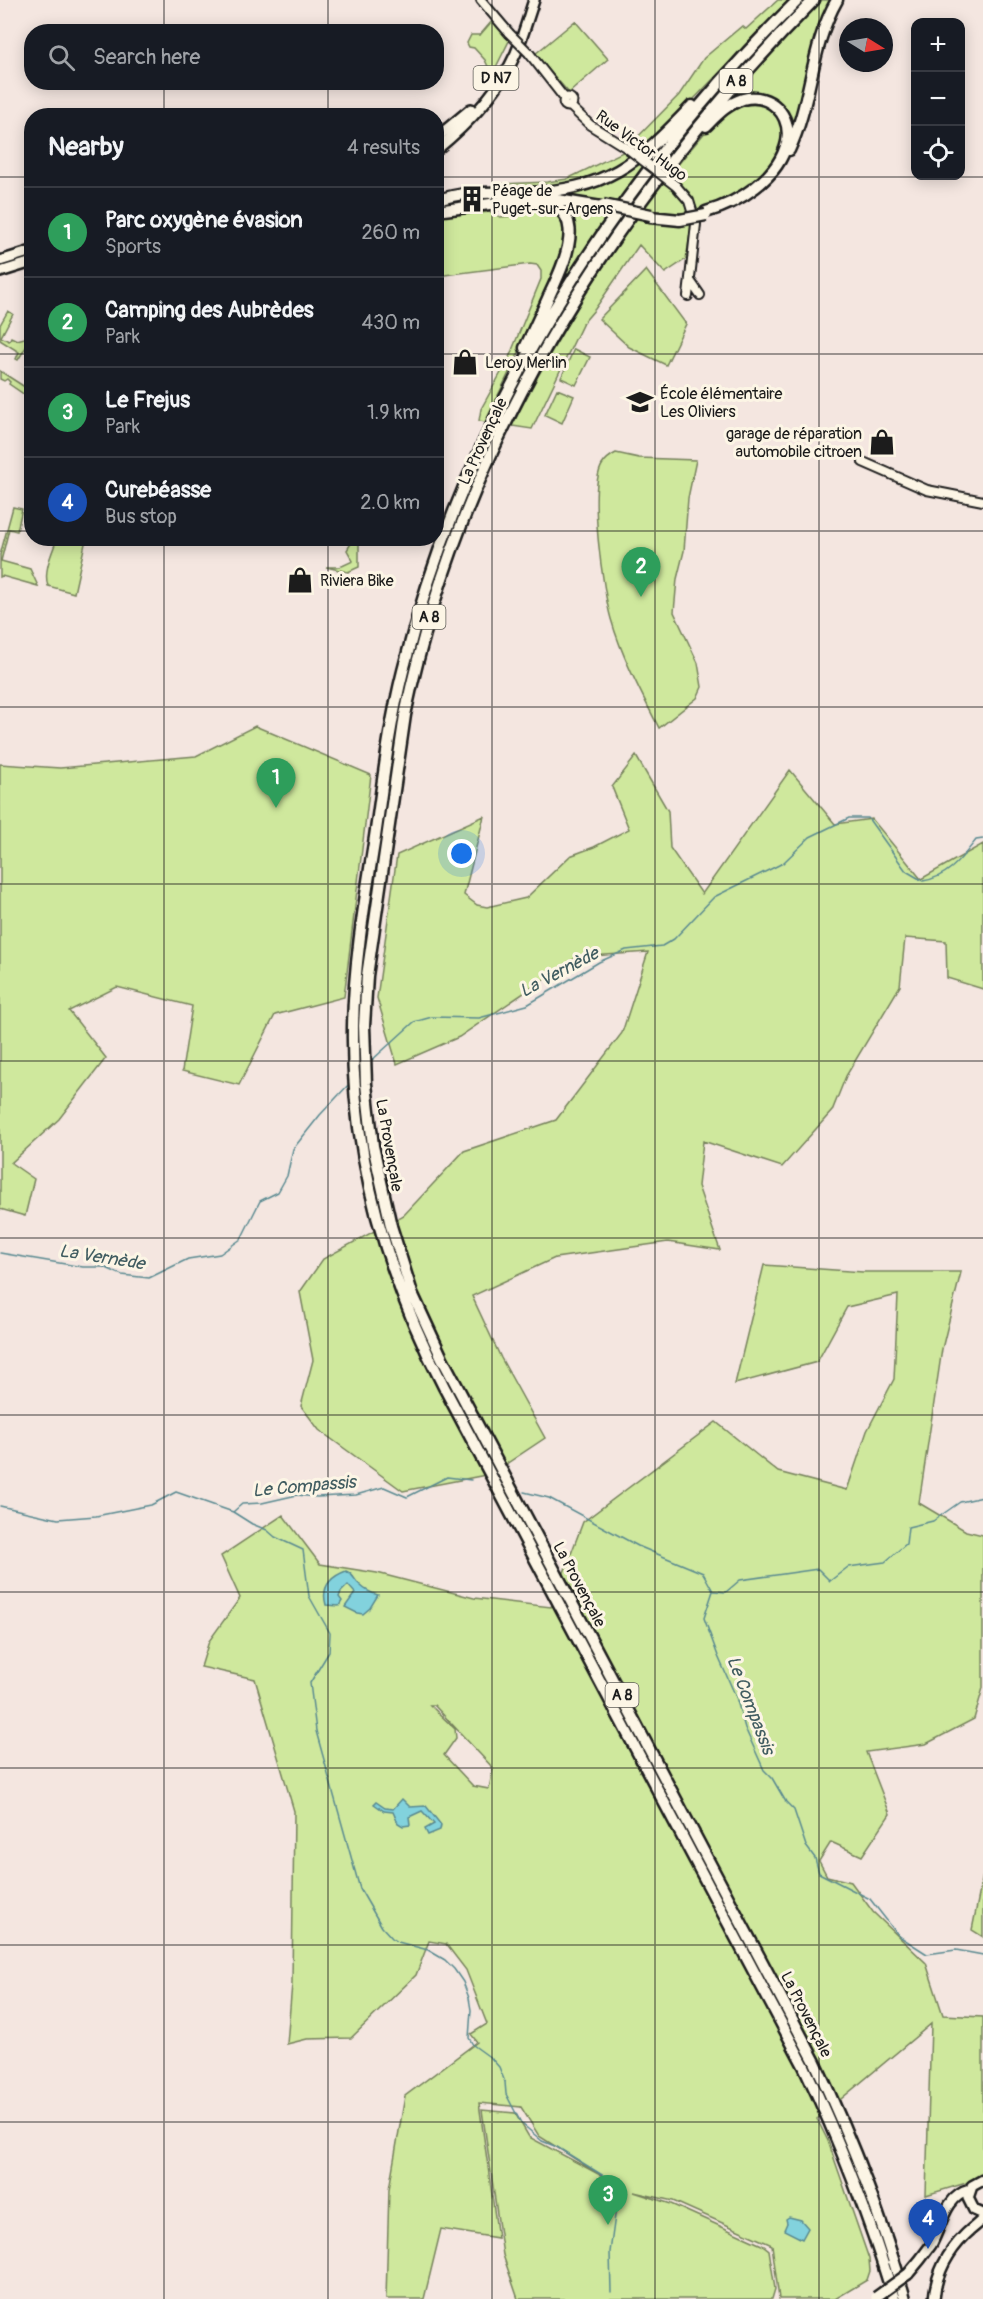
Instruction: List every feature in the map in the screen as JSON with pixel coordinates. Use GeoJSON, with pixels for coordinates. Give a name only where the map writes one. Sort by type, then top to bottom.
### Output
{"type":"FeatureCollection","features":[{"type":"Feature","properties":{"kind":"highway","name":"La Provençale"},"geometry":{"type":"LineString","coordinates":[[444,543],[459,502],[497,417],[538,338],[614,218],[663,151],[726,76],[798,0]]}},
{"type":"Feature","properties":{"kind":"highway","name":"La Provençale"},"geometry":{"type":"LineString","coordinates":[[814,0],[732,86],[665,167],[606,248],[539,358],[469,507],[433,603],[412,678],[398,756],[367,976],[364,1053],[368,1112],[380,1184],[412,1293],[442,1358],[815,2062],[867,2183],[905,2299]]}},
{"type":"Feature","properties":{"kind":"highway"},"geometry":{"type":"LineString","coordinates":[[444,198],[454,195],[538,197],[602,206],[650,216],[680,218],[725,209],[751,194],[776,170],[788,153],[802,112],[820,38],[837,0]]}},
{"type":"Feature","properties":{"kind":"highway"},"geometry":{"type":"LineString","coordinates":[[444,210],[575,187],[618,171],[654,145],[698,99],[726,76]]}},
{"type":"Feature","properties":{"kind":"highway"},"geometry":{"type":"LineString","coordinates":[[665,167],[718,113],[736,102],[759,98],[780,110],[786,121],[788,134],[779,160],[751,190],[727,205],[706,214]]}},
{"type":"Feature","properties":{"kind":"highway"},"geometry":{"type":"LineString","coordinates":[[497,417],[565,260],[570,241],[565,216],[555,206],[519,197]]}},
{"type":"Feature","properties":{"kind":"highway","name":"La Provençale"},"geometry":{"type":"LineString","coordinates":[[443,546],[414,629],[393,712],[361,924],[353,1026],[353,1063],[362,1150],[370,1192],[402,1298],[440,1378],[804,2066],[847,2164],[879,2250],[894,2299]]}},
{"type":"Feature","properties":{"kind":"main road","name":"D N7"},"geometry":{"type":"LineString","coordinates":[[444,142],[471,117],[498,86],[510,66],[534,0]]}},
{"type":"Feature","properties":{"kind":"main road","name":"D N7"},"geometry":{"type":"LineString","coordinates":[[444,132],[487,91],[512,51],[534,0]]}},
{"type":"Feature","properties":{"kind":"main road"},"geometry":{"type":"LineString","coordinates":[[444,138],[471,117]]}},
{"type":"Feature","properties":{"kind":"main road"},"geometry":{"type":"LineString","coordinates":[[0,261],[24,254]]}},
{"type":"Feature","properties":{"kind":"main road"},"geometry":{"type":"LineString","coordinates":[[0,272],[24,264]]}},
{"type":"Feature","properties":{"kind":"main road"},"geometry":{"type":"LineString","coordinates":[[968,2232],[976,2210],[968,2198],[970,2190],[974,2184],[983,2180]]}},
{"type":"Feature","properties":{"kind":"main road"},"geometry":{"type":"LineString","coordinates":[[875,2298],[908,2274],[928,2249],[947,2209],[956,2196],[970,2190]]}},
{"type":"Feature","properties":{"kind":"main road"},"geometry":{"type":"LineString","coordinates":[[947,2209],[958,2204],[976,2210]]}},
{"type":"Feature","properties":{"kind":"main road"},"geometry":{"type":"LineString","coordinates":[[934,2299],[937,2281],[946,2257],[983,2219]]}},
{"type":"Feature","properties":{"kind":"street","name":"Rue Victor Hugo"},"geometry":{"type":"LineString","coordinates":[[481,0],[529,53],[568,103],[590,125],[627,148],[676,186],[690,201],[696,224],[688,296]]}},
{"type":"Feature","properties":{"kind":"street"},"geometry":{"type":"LineString","coordinates":[[691,280],[700,295]]}},
{"type":"Feature","properties":{"kind":"street"},"geometry":{"type":"LineString","coordinates":[[863,462],[927,490],[983,501]]}},
{"type":"Feature","properties":{"kind":"green space"},"geometry":{"type":"Polygon","coordinates":[[[778,0],[789,0],[643,152],[594,179],[547,189],[510,188],[500,184],[567,179],[623,152],[679,95],[704,58],[742,26],[746,29],[778,0]]]}},
{"type":"Feature","properties":{"kind":"green space"},"geometry":{"type":"Polygon","coordinates":[[[822,0],[834,0],[792,139],[775,102],[726,103],[822,0]]]}},
{"type":"Feature","properties":{"kind":"green space"},"geometry":{"type":"Polygon","coordinates":[[[493,20],[510,39],[493,73],[485,60],[467,43],[471,35],[480,35],[493,20]]]}},
{"type":"Feature","properties":{"kind":"green space"},"geometry":{"type":"Polygon","coordinates":[[[575,21],[608,59],[569,93],[535,54],[575,21]]]}},
{"type":"Feature","properties":{"kind":"green space"},"geometry":{"type":"Polygon","coordinates":[[[751,100],[774,108],[782,124],[784,134],[781,148],[774,162],[765,174],[740,194],[698,211],[689,192],[678,182],[674,187],[691,212],[673,214],[692,222],[686,259],[665,273],[639,245],[583,323],[532,429],[512,426],[578,306],[628,230],[713,123],[723,113],[751,100]]]}},
{"type":"Feature","properties":{"kind":"green space"},"geometry":{"type":"Polygon","coordinates":[[[663,142],[608,215],[548,309],[572,243],[553,201],[608,203],[560,193],[577,188],[663,142]]]}},
{"type":"Feature","properties":{"kind":"green space"},"geometry":{"type":"Polygon","coordinates":[[[546,204],[562,219],[567,242],[548,293],[485,422],[479,421],[481,409],[508,360],[541,279],[541,271],[537,265],[530,264],[444,275],[444,215],[491,212],[500,217],[515,216],[519,214],[524,205],[546,204]]]}},
{"type":"Feature","properties":{"kind":"green space"},"geometry":{"type":"Polygon","coordinates":[[[646,270],[686,324],[666,365],[629,347],[599,319],[646,270]]]}},
{"type":"Feature","properties":{"kind":"green space"},"geometry":{"type":"Polygon","coordinates":[[[8,311],[13,314],[1,337],[9,341],[11,337],[17,340],[24,338],[24,350],[18,360],[16,359],[19,352],[0,340],[0,325],[8,311]]]}},
{"type":"Feature","properties":{"kind":"green space"},"geometry":{"type":"Polygon","coordinates":[[[574,349],[590,357],[576,385],[561,378],[574,349]]]}},
{"type":"Feature","properties":{"kind":"green space"},"geometry":{"type":"Polygon","coordinates":[[[0,371],[24,386],[24,394],[9,384],[7,379],[4,381],[0,379],[0,371]]]}},
{"type":"Feature","properties":{"kind":"green space"},"geometry":{"type":"Polygon","coordinates":[[[557,389],[574,396],[562,423],[545,415],[557,389]]]}},
{"type":"Feature","properties":{"kind":"green space"},"geometry":{"type":"Polygon","coordinates":[[[616,453],[639,458],[696,460],[688,498],[684,551],[677,579],[674,612],[698,663],[702,687],[697,698],[659,728],[632,675],[621,647],[611,619],[604,586],[598,540],[596,495],[602,465],[616,453]]]}},
{"type":"Feature","properties":{"kind":"green space"},"geometry":{"type":"Polygon","coordinates":[[[13,507],[22,509],[17,531],[9,529],[1,561],[30,569],[38,586],[0,577],[0,555],[13,507]]]}},
{"type":"Feature","properties":{"kind":"green space"},"geometry":{"type":"Polygon","coordinates":[[[55,546],[84,546],[74,593],[48,586],[47,568],[55,546]]]}},
{"type":"Feature","properties":{"kind":"green space"},"geometry":{"type":"Polygon","coordinates":[[[349,546],[359,546],[359,567],[348,572],[326,567],[340,567],[353,561],[347,550],[349,546]]]}},
{"type":"Feature","properties":{"kind":"green space"},"geometry":{"type":"Polygon","coordinates":[[[255,726],[371,775],[344,997],[275,1015],[239,1085],[182,1071],[192,1006],[117,987],[69,1011],[106,1058],[59,1119],[11,1163],[34,1179],[25,1216],[0,1209],[0,764],[60,768],[196,756],[255,726]]]}},
{"type":"Feature","properties":{"kind":"green space"},"geometry":{"type":"Polygon","coordinates":[[[636,756],[668,811],[670,848],[702,894],[790,770],[835,824],[872,819],[921,879],[983,844],[983,989],[947,978],[946,941],[905,938],[900,986],[846,1076],[832,1111],[782,1167],[703,1141],[698,1186],[720,1250],[668,1242],[555,1258],[472,1296],[501,1358],[545,1438],[491,1474],[403,1491],[319,1430],[301,1406],[313,1360],[300,1292],[323,1259],[404,1215],[464,1151],[556,1120],[622,1033],[648,952],[577,957],[459,1037],[397,1064],[377,998],[397,855],[484,816],[464,895],[477,905],[487,907],[526,898],[570,856],[594,847],[629,829],[612,787],[636,756]]]}},
{"type":"Feature","properties":{"kind":"green space"},"geometry":{"type":"Polygon","coordinates":[[[764,1265],[863,1272],[961,1272],[942,1349],[919,1503],[966,1531],[983,1535],[983,1688],[974,1719],[926,1744],[866,1752],[890,1814],[862,1856],[831,1842],[819,1861],[827,1876],[851,1882],[873,1912],[926,1963],[943,2015],[983,2017],[983,2178],[926,2195],[931,2024],[817,2119],[828,2141],[869,2259],[870,2271],[867,2280],[835,2299],[779,2299],[772,2245],[673,2201],[634,2192],[671,2204],[764,2246],[769,2250],[775,2289],[772,2299],[518,2299],[503,2255],[482,2110],[515,2113],[529,2137],[602,2176],[539,2136],[521,2107],[479,2103],[498,2238],[441,2229],[424,2299],[386,2299],[389,2189],[405,2096],[477,2042],[471,2034],[487,2024],[466,1970],[446,1944],[429,1941],[416,1975],[351,2038],[307,2039],[287,2044],[292,1984],[294,1811],[255,1679],[201,1667],[209,1641],[240,1598],[221,1556],[283,1515],[320,1564],[377,1573],[474,1598],[551,1607],[583,1522],[716,1422],[778,1472],[847,1490],[867,1431],[894,1379],[898,1295],[847,1307],[817,1362],[735,1384],[764,1265]],[[430,1705],[455,1729],[456,1738],[444,1755],[473,1786],[489,1789],[493,1768],[434,1705],[430,1705]]]}},
{"type":"Feature","properties":{"kind":"green space"},"geometry":{"type":"Polygon","coordinates":[[[983,1875],[983,1937],[972,1930],[983,1875]]]}},
{"type":"Feature","properties":{"kind":"water"},"geometry":{"type":"Polygon","coordinates":[[[346,1571],[364,1588],[378,1595],[363,1614],[345,1607],[355,1593],[348,1585],[341,1592],[339,1597],[342,1601],[339,1606],[326,1605],[325,1593],[328,1584],[335,1576],[346,1571]]]}},
{"type":"Feature","properties":{"kind":"water"},"geometry":{"type":"Polygon","coordinates":[[[402,1799],[410,1807],[426,1806],[441,1825],[440,1830],[428,1835],[425,1829],[434,1824],[422,1811],[409,1817],[410,1825],[403,1826],[398,1823],[393,1812],[384,1811],[374,1804],[376,1802],[385,1808],[393,1809],[402,1799]]]}},
{"type":"Feature","properties":{"kind":"water"},"geometry":{"type":"Polygon","coordinates":[[[789,2217],[801,2220],[808,2228],[802,2239],[784,2230],[786,2219],[789,2217]]]}},
{"type":"Feature","properties":{"kind":"waterway","name":"La Vernède"},"geometry":{"type":"LineString","coordinates":[[371,1061],[414,1022],[432,1017],[479,1018],[527,1005],[599,962],[626,950],[662,946],[674,939],[714,897],[783,863],[810,837],[849,818],[868,818],[906,871],[923,881],[940,876],[959,860],[976,840],[983,839]]}},
{"type":"Feature","properties":{"kind":"waterway","name":"La Vernède"},"geometry":{"type":"LineString","coordinates":[[0,1253],[83,1267],[104,1267],[122,1275],[149,1278],[188,1259],[220,1254],[241,1239],[260,1201],[278,1192],[287,1176],[293,1149],[320,1115],[351,1082]]}},
{"type":"Feature","properties":{"kind":"waterway","name":"Le Compassis"},"geometry":{"type":"LineString","coordinates":[[233,1512],[242,1504],[262,1503],[297,1495],[317,1497],[356,1495],[384,1487],[407,1497],[447,1477],[471,1480]]}},
{"type":"Feature","properties":{"kind":"waterway"},"geometry":{"type":"LineString","coordinates":[[0,1506],[58,1519],[96,1516],[151,1505],[176,1492],[233,1512],[267,1530],[275,1537],[303,1550],[309,1596],[330,1633],[329,1652],[310,1683],[316,1731],[360,1889],[382,1927],[392,1938],[398,1942],[428,1950],[445,1960],[463,1982],[471,2010],[469,2038],[473,2045],[499,2067],[505,2082],[506,2094],[521,2123],[542,2141],[557,2147],[607,2178],[615,2187],[617,2201],[610,2252],[611,2292]]}},
{"type":"Feature","properties":{"kind":"waterway","name":"Le Compassis"},"geometry":{"type":"LineString","coordinates":[[524,1492],[549,1498],[638,1546],[703,1573],[713,1591],[704,1618],[736,1697],[745,1728],[764,1770],[794,1810],[806,1846],[815,1858],[819,1873],[870,1899],[899,1936],[927,1954],[956,1950],[983,1955]]}},
{"type":"Feature","properties":{"kind":"waterway","name":"Le Compassis"},"geometry":{"type":"LineString","coordinates":[[714,1591],[726,1592],[740,1580],[818,1569],[830,1581],[848,1567],[885,1562],[906,1544],[908,1527],[933,1521],[960,1502],[983,1497]]}},
{"type":"Feature","properties":{"kind":"place","name":"Péage de Puget-sur-Argens"},"geometry":{"type":"Point","coordinates":[472,199]}},
{"type":"Feature","properties":{"kind":"place","name":"Leroy Merlin"},"geometry":{"type":"Point","coordinates":[465,362]}},
{"type":"Feature","properties":{"kind":"place","name":"École élémentaire Les Oliviers"},"geometry":{"type":"Point","coordinates":[640,402]}},
{"type":"Feature","properties":{"kind":"place","name":"garage de réparation automobile citroen"},"geometry":{"type":"Point","coordinates":[882,442]}},
{"type":"Feature","properties":{"kind":"place","name":"Riviera Bike"},"geometry":{"type":"Point","coordinates":[300,580]}},
{"type":"Feature","properties":{"kind":"place","name":"Camping des Aubrèdes"},"geometry":{"type":"Point","coordinates":[641,597]}},
{"type":"Feature","properties":{"kind":"place","name":"Parc oxygène évasion"},"geometry":{"type":"Point","coordinates":[276,808]}},
{"type":"Feature","properties":{"kind":"place","name":"Le Frejus"},"geometry":{"type":"Point","coordinates":[608,2225]}},
{"type":"Feature","properties":{"kind":"place","name":"Curebéasse"},"geometry":{"type":"Point","coordinates":[928,2249]}}]}
